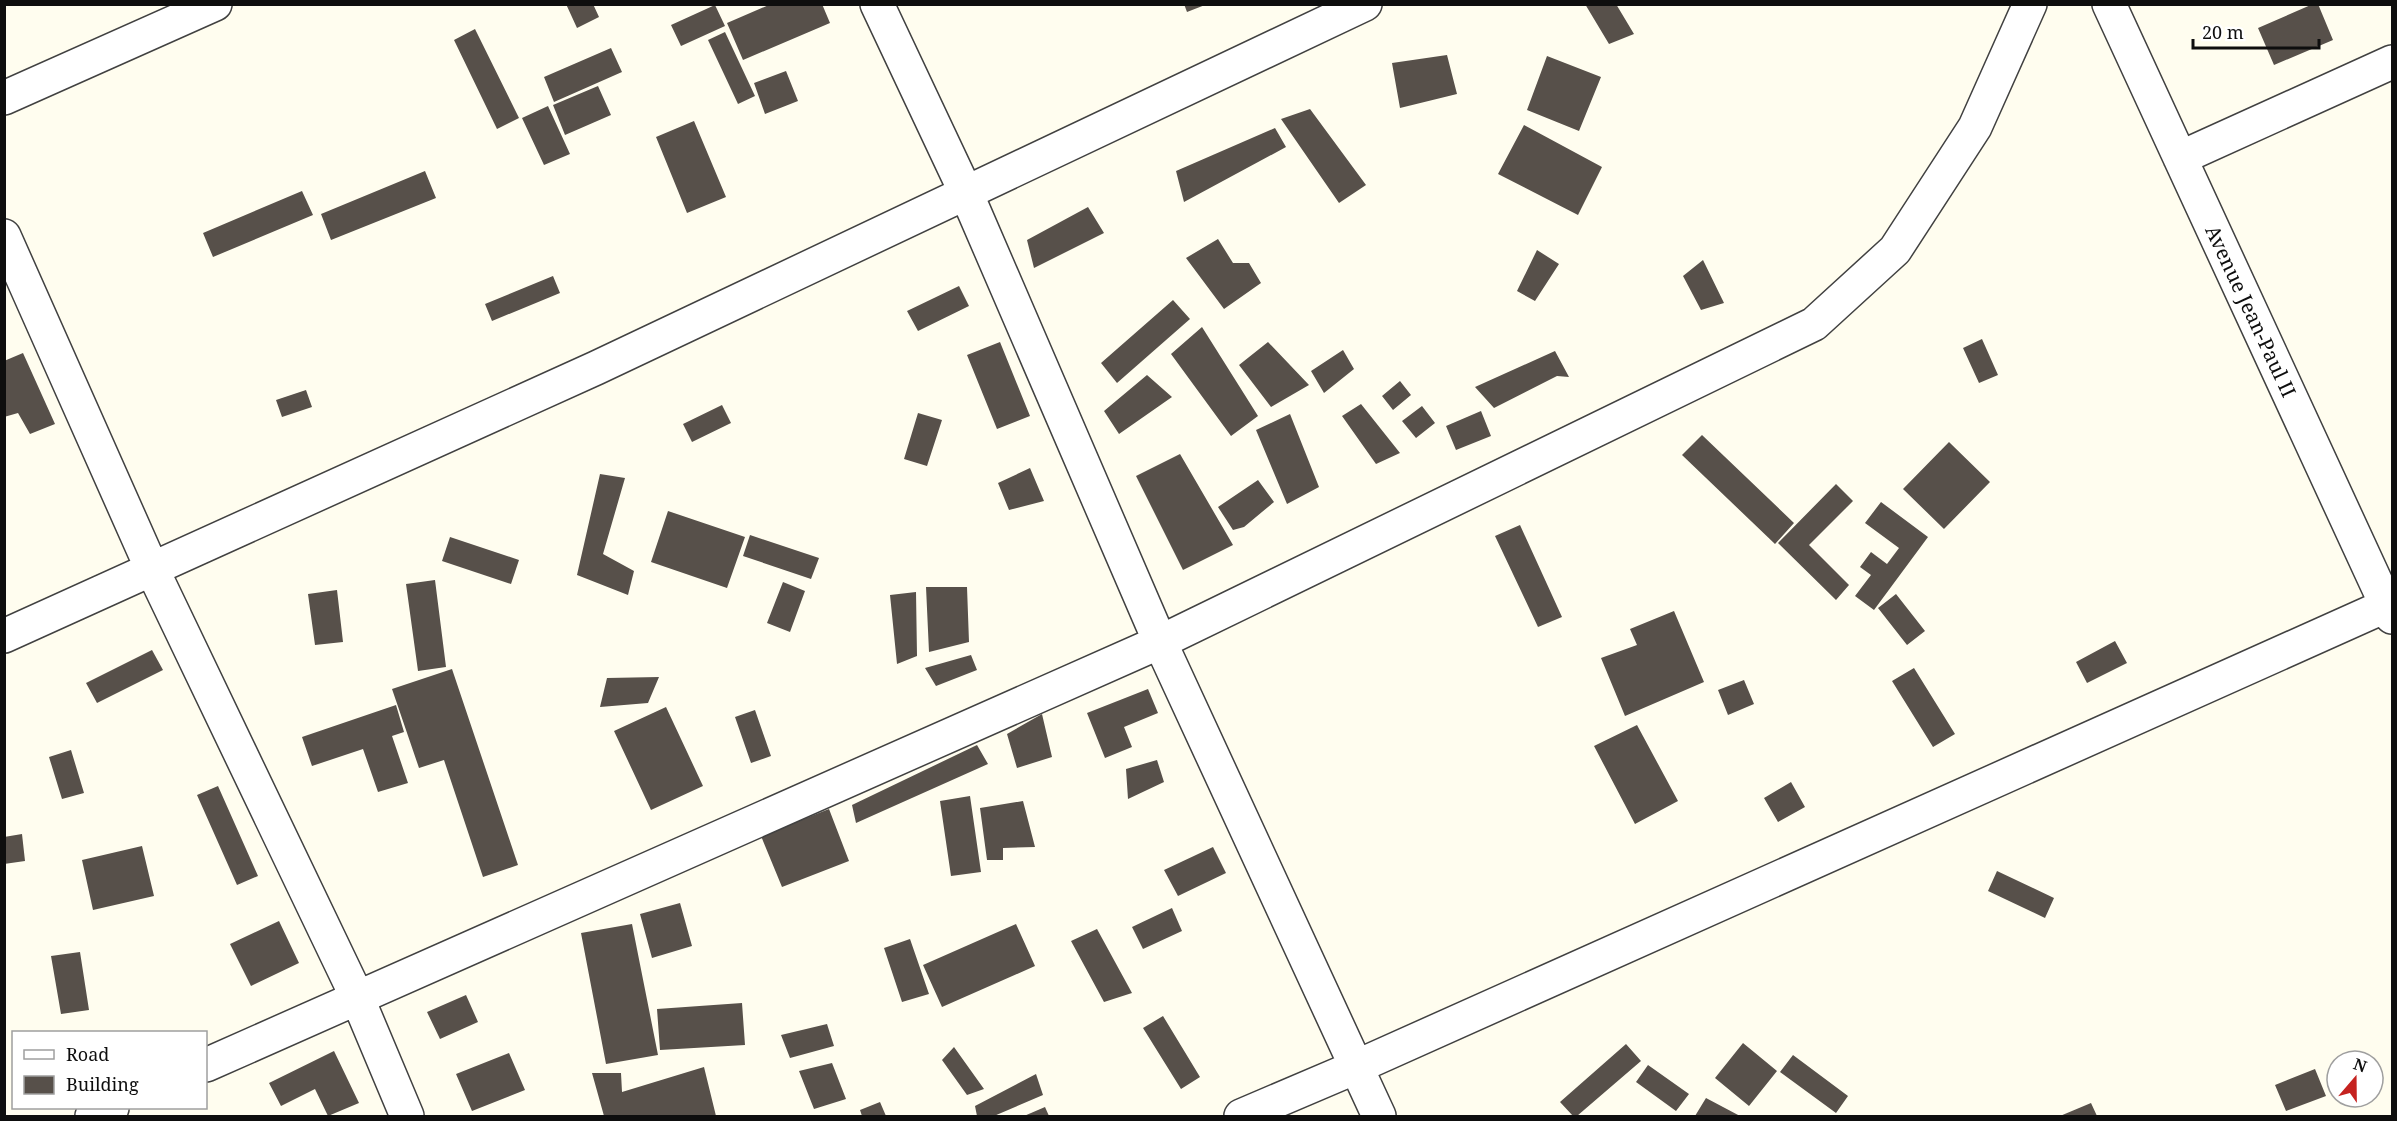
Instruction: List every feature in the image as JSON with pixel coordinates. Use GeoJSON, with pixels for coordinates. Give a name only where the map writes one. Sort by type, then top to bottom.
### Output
{"type":"FeatureCollection","features":[{"type":"Feature","properties":{"kind":"street"},"geometry":{"type":"LineString","coordinates":[[4,98],[214,4]]}},
{"type":"Feature","properties":{"kind":"street"},"geometry":{"type":"LineString","coordinates":[[877,4],[967,195],[1160,642],[1379,1116]]}},
{"type":"Feature","properties":{"kind":"street"},"geometry":{"type":"LineString","coordinates":[[4,636],[596,368],[967,195],[1365,4]]}},
{"type":"Feature","properties":{"kind":"street"},"geometry":{"type":"LineString","coordinates":[[207,1065],[1160,642],[1814,324],[1895,250],[1975,127],[2030,4]]}},
{"type":"Feature","properties":{"kind":"street","name":"Avenue Jean-Paul II"},"geometry":{"type":"LineString","coordinates":[[2109,4],[2391,609]]}},
{"type":"Feature","properties":{"kind":"street"},"geometry":{"type":"LineString","coordinates":[[2180,158],[2392,62]]}},
{"type":"Feature","properties":{"kind":"street"},"geometry":{"type":"LineString","coordinates":[[4,236],[152,568],[357,997],[407,1116]]}},
{"type":"Feature","properties":{"kind":"street"},"geometry":{"type":"LineString","coordinates":[[1241,1116],[1356,1068],[2391,609]]}},
{"type":"Feature","properties":{"kind":"street"},"geometry":{"type":"LineString","coordinates":[[92,1116],[108,1109]]}},
{"type":"Feature","properties":{"kind":"building"},"geometry":{"type":"Polygon","coordinates":[[[566,4],[593,4],[599,17],[577,28],[566,4]]]}},
{"type":"Feature","properties":{"kind":"building"},"geometry":{"type":"Polygon","coordinates":[[[771,4],[822,4],[830,23],[743,60],[727,23],[771,4]]]}},
{"type":"Feature","properties":{"kind":"building"},"geometry":{"type":"Polygon","coordinates":[[[1184,4],[1205,4],[1205,5],[1187,12],[1184,4]]]}},
{"type":"Feature","properties":{"kind":"building"},"geometry":{"type":"Polygon","coordinates":[[[1585,4],[1616,4],[1634,34],[1609,44],[1585,4]]]}},
{"type":"Feature","properties":{"kind":"building"},"geometry":{"type":"Polygon","coordinates":[[[2313,4],[2318,4],[2333,40],[2274,65],[2258,28],[2313,4]]]}},
{"type":"Feature","properties":{"kind":"building"},"geometry":{"type":"Polygon","coordinates":[[[715,5],[725,26],[681,46],[671,25],[715,5]]]}},
{"type":"Feature","properties":{"kind":"building"},"geometry":{"type":"Polygon","coordinates":[[[475,29],[519,118],[497,129],[454,40],[475,29]]]}},
{"type":"Feature","properties":{"kind":"building"},"geometry":{"type":"Polygon","coordinates":[[[725,32],[755,96],[738,104],[708,40],[725,32]]]}},
{"type":"Feature","properties":{"kind":"building"},"geometry":{"type":"Polygon","coordinates":[[[611,48],[622,72],[554,102],[544,77],[611,48]]]}},
{"type":"Feature","properties":{"kind":"building"},"geometry":{"type":"Polygon","coordinates":[[[1447,55],[1457,94],[1400,108],[1392,63],[1447,55]]]}},
{"type":"Feature","properties":{"kind":"building"},"geometry":{"type":"Polygon","coordinates":[[[1547,56],[1601,77],[1579,131],[1527,110],[1547,56]]]}},
{"type":"Feature","properties":{"kind":"building"},"geometry":{"type":"Polygon","coordinates":[[[786,71],[798,101],[765,114],[754,83],[786,71]]]}},
{"type":"Feature","properties":{"kind":"building"},"geometry":{"type":"Polygon","coordinates":[[[598,86],[611,115],[565,135],[553,105],[598,86]]]}},
{"type":"Feature","properties":{"kind":"building"},"geometry":{"type":"Polygon","coordinates":[[[548,106],[570,154],[544,165],[522,118],[548,106]]]}},
{"type":"Feature","properties":{"kind":"building"},"geometry":{"type":"Polygon","coordinates":[[[1310,109],[1366,185],[1339,203],[1281,119],[1310,109]]]}},
{"type":"Feature","properties":{"kind":"building"},"geometry":{"type":"Polygon","coordinates":[[[694,121],[726,197],[687,213],[656,137],[694,121]]]}},
{"type":"Feature","properties":{"kind":"building"},"geometry":{"type":"Polygon","coordinates":[[[1524,125],[1602,167],[1578,215],[1498,174],[1524,125]]]}},
{"type":"Feature","properties":{"kind":"building"},"geometry":{"type":"Polygon","coordinates":[[[1275,128],[1286,147],[1184,202],[1176,171],[1275,128]]]}},
{"type":"Feature","properties":{"kind":"building"},"geometry":{"type":"Polygon","coordinates":[[[425,171],[436,198],[331,240],[321,214],[425,171]]]}},
{"type":"Feature","properties":{"kind":"building"},"geometry":{"type":"Polygon","coordinates":[[[302,191],[313,215],[213,257],[203,233],[302,191]]]}},
{"type":"Feature","properties":{"kind":"building"},"geometry":{"type":"Polygon","coordinates":[[[1088,207],[1104,233],[1034,268],[1027,240],[1088,207]]]}},
{"type":"Feature","properties":{"kind":"building"},"geometry":{"type":"Polygon","coordinates":[[[1218,239],[1233,263],[1249,263],[1261,283],[1224,309],[1186,258],[1218,239]]]}},
{"type":"Feature","properties":{"kind":"building"},"geometry":{"type":"Polygon","coordinates":[[[1537,250],[1559,264],[1535,301],[1517,291],[1537,250]]]}},
{"type":"Feature","properties":{"kind":"building"},"geometry":{"type":"Polygon","coordinates":[[[1703,260],[1724,303],[1701,310],[1683,276],[1703,260]]]}},
{"type":"Feature","properties":{"kind":"building"},"geometry":{"type":"Polygon","coordinates":[[[553,276],[560,293],[492,321],[485,304],[553,276]]]}},
{"type":"Feature","properties":{"kind":"building"},"geometry":{"type":"Polygon","coordinates":[[[959,286],[969,306],[918,331],[907,311],[959,286]]]}},
{"type":"Feature","properties":{"kind":"building"},"geometry":{"type":"Polygon","coordinates":[[[1173,300],[1190,319],[1117,383],[1101,363],[1173,300]]]}},
{"type":"Feature","properties":{"kind":"building"},"geometry":{"type":"Polygon","coordinates":[[[1202,327],[1258,416],[1231,436],[1171,354],[1202,327]]]}},
{"type":"Feature","properties":{"kind":"building"},"geometry":{"type":"Polygon","coordinates":[[[1982,339],[1998,375],[1979,383],[1963,348],[1982,339]]]}},
{"type":"Feature","properties":{"kind":"building"},"geometry":{"type":"Polygon","coordinates":[[[1000,342],[1030,416],[997,429],[967,355],[1000,342]]]}},
{"type":"Feature","properties":{"kind":"building"},"geometry":{"type":"Polygon","coordinates":[[[1268,342],[1309,385],[1271,407],[1239,365],[1268,342]]]}},
{"type":"Feature","properties":{"kind":"building"},"geometry":{"type":"Polygon","coordinates":[[[1343,350],[1354,369],[1324,393],[1311,371],[1343,350]]]}},
{"type":"Feature","properties":{"kind":"building"},"geometry":{"type":"Polygon","coordinates":[[[1555,351],[1569,377],[1557,376],[1494,408],[1475,387],[1555,351]]]}},
{"type":"Feature","properties":{"kind":"building"},"geometry":{"type":"Polygon","coordinates":[[[23,353],[55,424],[30,434],[18,413],[4,417],[4,361],[23,353]]]}},
{"type":"Feature","properties":{"kind":"building"},"geometry":{"type":"Polygon","coordinates":[[[1147,375],[1172,397],[1119,434],[1104,411],[1147,375]]]}},
{"type":"Feature","properties":{"kind":"building"},"geometry":{"type":"Polygon","coordinates":[[[1400,381],[1411,395],[1393,410],[1382,396],[1400,381]]]}},
{"type":"Feature","properties":{"kind":"building"},"geometry":{"type":"Polygon","coordinates":[[[306,390],[312,407],[282,417],[276,400],[306,390]]]}},
{"type":"Feature","properties":{"kind":"building"},"geometry":{"type":"Polygon","coordinates":[[[1361,404],[1400,453],[1376,464],[1342,416],[1361,404]]]}},
{"type":"Feature","properties":{"kind":"building"},"geometry":{"type":"Polygon","coordinates":[[[722,405],[731,423],[692,442],[683,424],[722,405]]]}},
{"type":"Feature","properties":{"kind":"building"},"geometry":{"type":"Polygon","coordinates":[[[1422,406],[1435,423],[1416,438],[1402,421],[1422,406]]]}},
{"type":"Feature","properties":{"kind":"building"},"geometry":{"type":"Polygon","coordinates":[[[1481,411],[1491,436],[1456,450],[1446,426],[1481,411]]]}},
{"type":"Feature","properties":{"kind":"building"},"geometry":{"type":"Polygon","coordinates":[[[918,413],[942,420],[927,466],[904,459],[918,413]]]}},
{"type":"Feature","properties":{"kind":"building"},"geometry":{"type":"Polygon","coordinates":[[[1290,414],[1319,487],[1287,504],[1256,430],[1290,414]]]}},
{"type":"Feature","properties":{"kind":"building"},"geometry":{"type":"Polygon","coordinates":[[[1702,435],[1794,523],[1775,544],[1682,455],[1702,435]]]}},
{"type":"Feature","properties":{"kind":"building"},"geometry":{"type":"Polygon","coordinates":[[[1949,442],[1990,482],[1944,529],[1903,489],[1949,442]]]}},
{"type":"Feature","properties":{"kind":"building"},"geometry":{"type":"Polygon","coordinates":[[[1180,454],[1233,545],[1183,570],[1136,476],[1180,454]]]}},
{"type":"Feature","properties":{"kind":"building"},"geometry":{"type":"Polygon","coordinates":[[[1030,468],[1044,501],[1009,510],[998,483],[1030,468]]]}},
{"type":"Feature","properties":{"kind":"building"},"geometry":{"type":"Polygon","coordinates":[[[600,474],[625,478],[603,554],[634,571],[628,595],[577,575],[600,474]]]}},
{"type":"Feature","properties":{"kind":"building"},"geometry":{"type":"Polygon","coordinates":[[[1258,480],[1274,502],[1244,527],[1233,530],[1218,507],[1258,480]]]}},
{"type":"Feature","properties":{"kind":"building"},"geometry":{"type":"Polygon","coordinates":[[[1836,484],[1853,501],[1809,545],[1849,585],[1836,600],[1778,543],[1836,484]]]}},
{"type":"Feature","properties":{"kind":"building"},"geometry":{"type":"Polygon","coordinates":[[[1881,502],[1928,537],[1874,610],[1855,596],[1871,575],[1860,567],[1871,552],[1887,564],[1899,548],[1865,523],[1881,502]]]}},
{"type":"Feature","properties":{"kind":"building"},"geometry":{"type":"Polygon","coordinates":[[[668,511],[745,537],[727,588],[651,562],[668,511]]]}},
{"type":"Feature","properties":{"kind":"building"},"geometry":{"type":"Polygon","coordinates":[[[1520,525],[1562,617],[1538,627],[1495,536],[1520,525]]]}},
{"type":"Feature","properties":{"kind":"building"},"geometry":{"type":"Polygon","coordinates":[[[750,535],[819,558],[811,579],[743,556],[750,535]]]}},
{"type":"Feature","properties":{"kind":"building"},"geometry":{"type":"Polygon","coordinates":[[[450,537],[519,560],[511,584],[442,561],[450,537]]]}},
{"type":"Feature","properties":{"kind":"building"},"geometry":{"type":"Polygon","coordinates":[[[435,580],[446,667],[418,671],[406,584],[435,580]]]}},
{"type":"Feature","properties":{"kind":"building"},"geometry":{"type":"Polygon","coordinates":[[[783,582],[805,591],[790,632],[767,623],[783,582]]]}},
{"type":"Feature","properties":{"kind":"building"},"geometry":{"type":"Polygon","coordinates":[[[926,587],[967,587],[969,642],[929,652],[926,587]]]}},
{"type":"Feature","properties":{"kind":"building"},"geometry":{"type":"Polygon","coordinates":[[[337,590],[343,642],[315,645],[308,594],[337,590]]]}},
{"type":"Feature","properties":{"kind":"building"},"geometry":{"type":"Polygon","coordinates":[[[916,592],[917,656],[897,664],[890,595],[916,592]]]}},
{"type":"Feature","properties":{"kind":"building"},"geometry":{"type":"Polygon","coordinates":[[[1896,594],[1925,631],[1907,645],[1878,608],[1896,594]]]}},
{"type":"Feature","properties":{"kind":"building"},"geometry":{"type":"Polygon","coordinates":[[[1674,611],[1704,682],[1625,716],[1601,658],[1637,645],[1630,629],[1674,611]]]}},
{"type":"Feature","properties":{"kind":"building"},"geometry":{"type":"Polygon","coordinates":[[[2115,641],[2127,663],[2087,683],[2076,662],[2115,641]]]}},
{"type":"Feature","properties":{"kind":"building"},"geometry":{"type":"Polygon","coordinates":[[[152,650],[163,670],[97,703],[86,683],[152,650]]]}},
{"type":"Feature","properties":{"kind":"building"},"geometry":{"type":"Polygon","coordinates":[[[971,655],[977,670],[936,686],[925,668],[971,655]]]}},
{"type":"Feature","properties":{"kind":"building"},"geometry":{"type":"Polygon","coordinates":[[[1914,668],[1955,734],[1933,747],[1892,681],[1914,668]]]}},
{"type":"Feature","properties":{"kind":"building"},"geometry":{"type":"Polygon","coordinates":[[[452,669],[518,865],[483,877],[444,760],[419,768],[392,689],[452,669]]]}},
{"type":"Feature","properties":{"kind":"building"},"geometry":{"type":"Polygon","coordinates":[[[659,677],[648,703],[600,707],[607,678],[659,677]]]}},
{"type":"Feature","properties":{"kind":"building"},"geometry":{"type":"Polygon","coordinates":[[[1744,680],[1754,704],[1728,715],[1718,690],[1744,680]]]}},
{"type":"Feature","properties":{"kind":"building"},"geometry":{"type":"Polygon","coordinates":[[[1148,689],[1158,713],[1124,727],[1132,747],[1105,758],[1087,713],[1148,689]]]}},
{"type":"Feature","properties":{"kind":"building"},"geometry":{"type":"Polygon","coordinates":[[[396,705],[404,732],[392,736],[408,783],[378,792],[363,749],[312,766],[302,737],[396,705]]]}},
{"type":"Feature","properties":{"kind":"building"},"geometry":{"type":"Polygon","coordinates":[[[666,707],[703,786],[651,810],[614,731],[666,707]]]}},
{"type":"Feature","properties":{"kind":"building"},"geometry":{"type":"Polygon","coordinates":[[[755,710],[771,756],[751,763],[735,717],[755,710]]]}},
{"type":"Feature","properties":{"kind":"building"},"geometry":{"type":"Polygon","coordinates":[[[1042,714],[1052,757],[1017,768],[1007,734],[1042,714]]]}},
{"type":"Feature","properties":{"kind":"building"},"geometry":{"type":"Polygon","coordinates":[[[1637,725],[1678,801],[1635,824],[1594,746],[1637,725]]]}},
{"type":"Feature","properties":{"kind":"building"},"geometry":{"type":"Polygon","coordinates":[[[977,745],[988,764],[856,823],[852,805],[977,745]]]}},
{"type":"Feature","properties":{"kind":"building"},"geometry":{"type":"Polygon","coordinates":[[[71,750],[84,793],[62,799],[49,757],[71,750]]]}},
{"type":"Feature","properties":{"kind":"building"},"geometry":{"type":"Polygon","coordinates":[[[1157,760],[1164,782],[1128,799],[1126,769],[1157,760]]]}},
{"type":"Feature","properties":{"kind":"building"},"geometry":{"type":"Polygon","coordinates":[[[1791,782],[1805,807],[1778,822],[1764,798],[1791,782]]]}},
{"type":"Feature","properties":{"kind":"building"},"geometry":{"type":"Polygon","coordinates":[[[218,786],[258,876],[237,885],[197,795],[218,786]]]}},
{"type":"Feature","properties":{"kind":"building"},"geometry":{"type":"Polygon","coordinates":[[[970,796],[981,872],[951,876],[940,801],[970,796]]]}},
{"type":"Feature","properties":{"kind":"building"},"geometry":{"type":"Polygon","coordinates":[[[1023,801],[1035,847],[1003,848],[1003,860],[987,860],[980,808],[1023,801]]]}},
{"type":"Feature","properties":{"kind":"building"},"geometry":{"type":"Polygon","coordinates":[[[829,809],[849,861],[782,887],[761,836],[829,809]]]}},
{"type":"Feature","properties":{"kind":"building"},"geometry":{"type":"Polygon","coordinates":[[[22,834],[25,861],[4,864],[4,837],[22,834]]]}},
{"type":"Feature","properties":{"kind":"building"},"geometry":{"type":"Polygon","coordinates":[[[142,846],[154,896],[93,910],[82,860],[142,846]]]}},
{"type":"Feature","properties":{"kind":"building"},"geometry":{"type":"Polygon","coordinates":[[[1213,847],[1226,873],[1178,896],[1164,870],[1213,847]]]}},
{"type":"Feature","properties":{"kind":"building"},"geometry":{"type":"Polygon","coordinates":[[[1997,871],[2054,898],[2045,918],[1988,891],[1997,871]]]}},
{"type":"Feature","properties":{"kind":"building"},"geometry":{"type":"Polygon","coordinates":[[[680,903],[692,946],[652,958],[640,914],[680,903]]]}},
{"type":"Feature","properties":{"kind":"building"},"geometry":{"type":"Polygon","coordinates":[[[1172,908],[1182,931],[1143,949],[1132,927],[1172,908]]]}},
{"type":"Feature","properties":{"kind":"building"},"geometry":{"type":"Polygon","coordinates":[[[279,921],[299,963],[251,986],[230,944],[279,921]]]}},
{"type":"Feature","properties":{"kind":"building"},"geometry":{"type":"Polygon","coordinates":[[[632,924],[658,1055],[606,1064],[581,933],[632,924]]]}},
{"type":"Feature","properties":{"kind":"building"},"geometry":{"type":"Polygon","coordinates":[[[1016,924],[1035,966],[942,1007],[923,965],[1016,924]]]}},
{"type":"Feature","properties":{"kind":"building"},"geometry":{"type":"Polygon","coordinates":[[[1097,929],[1132,993],[1104,1002],[1071,941],[1097,929]]]}},
{"type":"Feature","properties":{"kind":"building"},"geometry":{"type":"Polygon","coordinates":[[[910,939],[929,994],[902,1002],[884,948],[910,939]]]}},
{"type":"Feature","properties":{"kind":"building"},"geometry":{"type":"Polygon","coordinates":[[[80,952],[89,1010],[61,1014],[51,956],[80,952]]]}},
{"type":"Feature","properties":{"kind":"building"},"geometry":{"type":"Polygon","coordinates":[[[466,995],[478,1022],[440,1039],[427,1012],[466,995]]]}},
{"type":"Feature","properties":{"kind":"building"},"geometry":{"type":"Polygon","coordinates":[[[742,1003],[745,1045],[660,1050],[657,1009],[742,1003]]]}},
{"type":"Feature","properties":{"kind":"building"},"geometry":{"type":"Polygon","coordinates":[[[1163,1016],[1200,1077],[1181,1089],[1143,1028],[1163,1016]]]}},
{"type":"Feature","properties":{"kind":"building"},"geometry":{"type":"Polygon","coordinates":[[[827,1024],[834,1046],[790,1058],[781,1035],[827,1024]]]}},
{"type":"Feature","properties":{"kind":"building"},"geometry":{"type":"Polygon","coordinates":[[[1743,1043],[1777,1071],[1749,1106],[1715,1078],[1743,1043]]]}},
{"type":"Feature","properties":{"kind":"building"},"geometry":{"type":"Polygon","coordinates":[[[1626,1044],[1641,1061],[1577,1116],[1573,1116],[1560,1102],[1626,1044]]]}},
{"type":"Feature","properties":{"kind":"building"},"geometry":{"type":"Polygon","coordinates":[[[954,1047],[984,1089],[967,1095],[942,1060],[954,1047]]]}},
{"type":"Feature","properties":{"kind":"building"},"geometry":{"type":"Polygon","coordinates":[[[334,1051],[359,1103],[328,1116],[315,1089],[281,1106],[269,1083],[334,1051]]]}},
{"type":"Feature","properties":{"kind":"building"},"geometry":{"type":"Polygon","coordinates":[[[509,1053],[525,1090],[472,1111],[456,1074],[509,1053]]]}},
{"type":"Feature","properties":{"kind":"building"},"geometry":{"type":"Polygon","coordinates":[[[1793,1055],[1848,1096],[1836,1113],[1780,1072],[1793,1055]]]}},
{"type":"Feature","properties":{"kind":"building"},"geometry":{"type":"Polygon","coordinates":[[[832,1063],[846,1099],[814,1109],[799,1071],[832,1063]]]}},
{"type":"Feature","properties":{"kind":"building"},"geometry":{"type":"Polygon","coordinates":[[[1648,1065],[1689,1094],[1676,1111],[1636,1082],[1648,1065]]]}},
{"type":"Feature","properties":{"kind":"building"},"geometry":{"type":"Polygon","coordinates":[[[704,1067],[716,1116],[604,1116],[592,1073],[621,1073],[622,1092],[704,1067]]]}},
{"type":"Feature","properties":{"kind":"building"},"geometry":{"type":"Polygon","coordinates":[[[2315,1069],[2325,1096],[2286,1111],[2275,1085],[2315,1069]]]}},
{"type":"Feature","properties":{"kind":"building"},"geometry":{"type":"Polygon","coordinates":[[[1036,1074],[1043,1095],[994,1116],[977,1116],[975,1106],[1036,1074]]]}},
{"type":"Feature","properties":{"kind":"building"},"geometry":{"type":"Polygon","coordinates":[[[1706,1098],[1740,1116],[1695,1116],[1706,1098]]]}},
{"type":"Feature","properties":{"kind":"building"},"geometry":{"type":"Polygon","coordinates":[[[880,1102],[886,1116],[862,1116],[860,1110],[880,1102]]]}},
{"type":"Feature","properties":{"kind":"building"},"geometry":{"type":"Polygon","coordinates":[[[2091,1103],[2097,1116],[2060,1116],[2091,1103]]]}},
{"type":"Feature","properties":{"kind":"building"},"geometry":{"type":"Polygon","coordinates":[[[1045,1107],[1049,1116],[1024,1116],[1045,1107]]]}}]}
